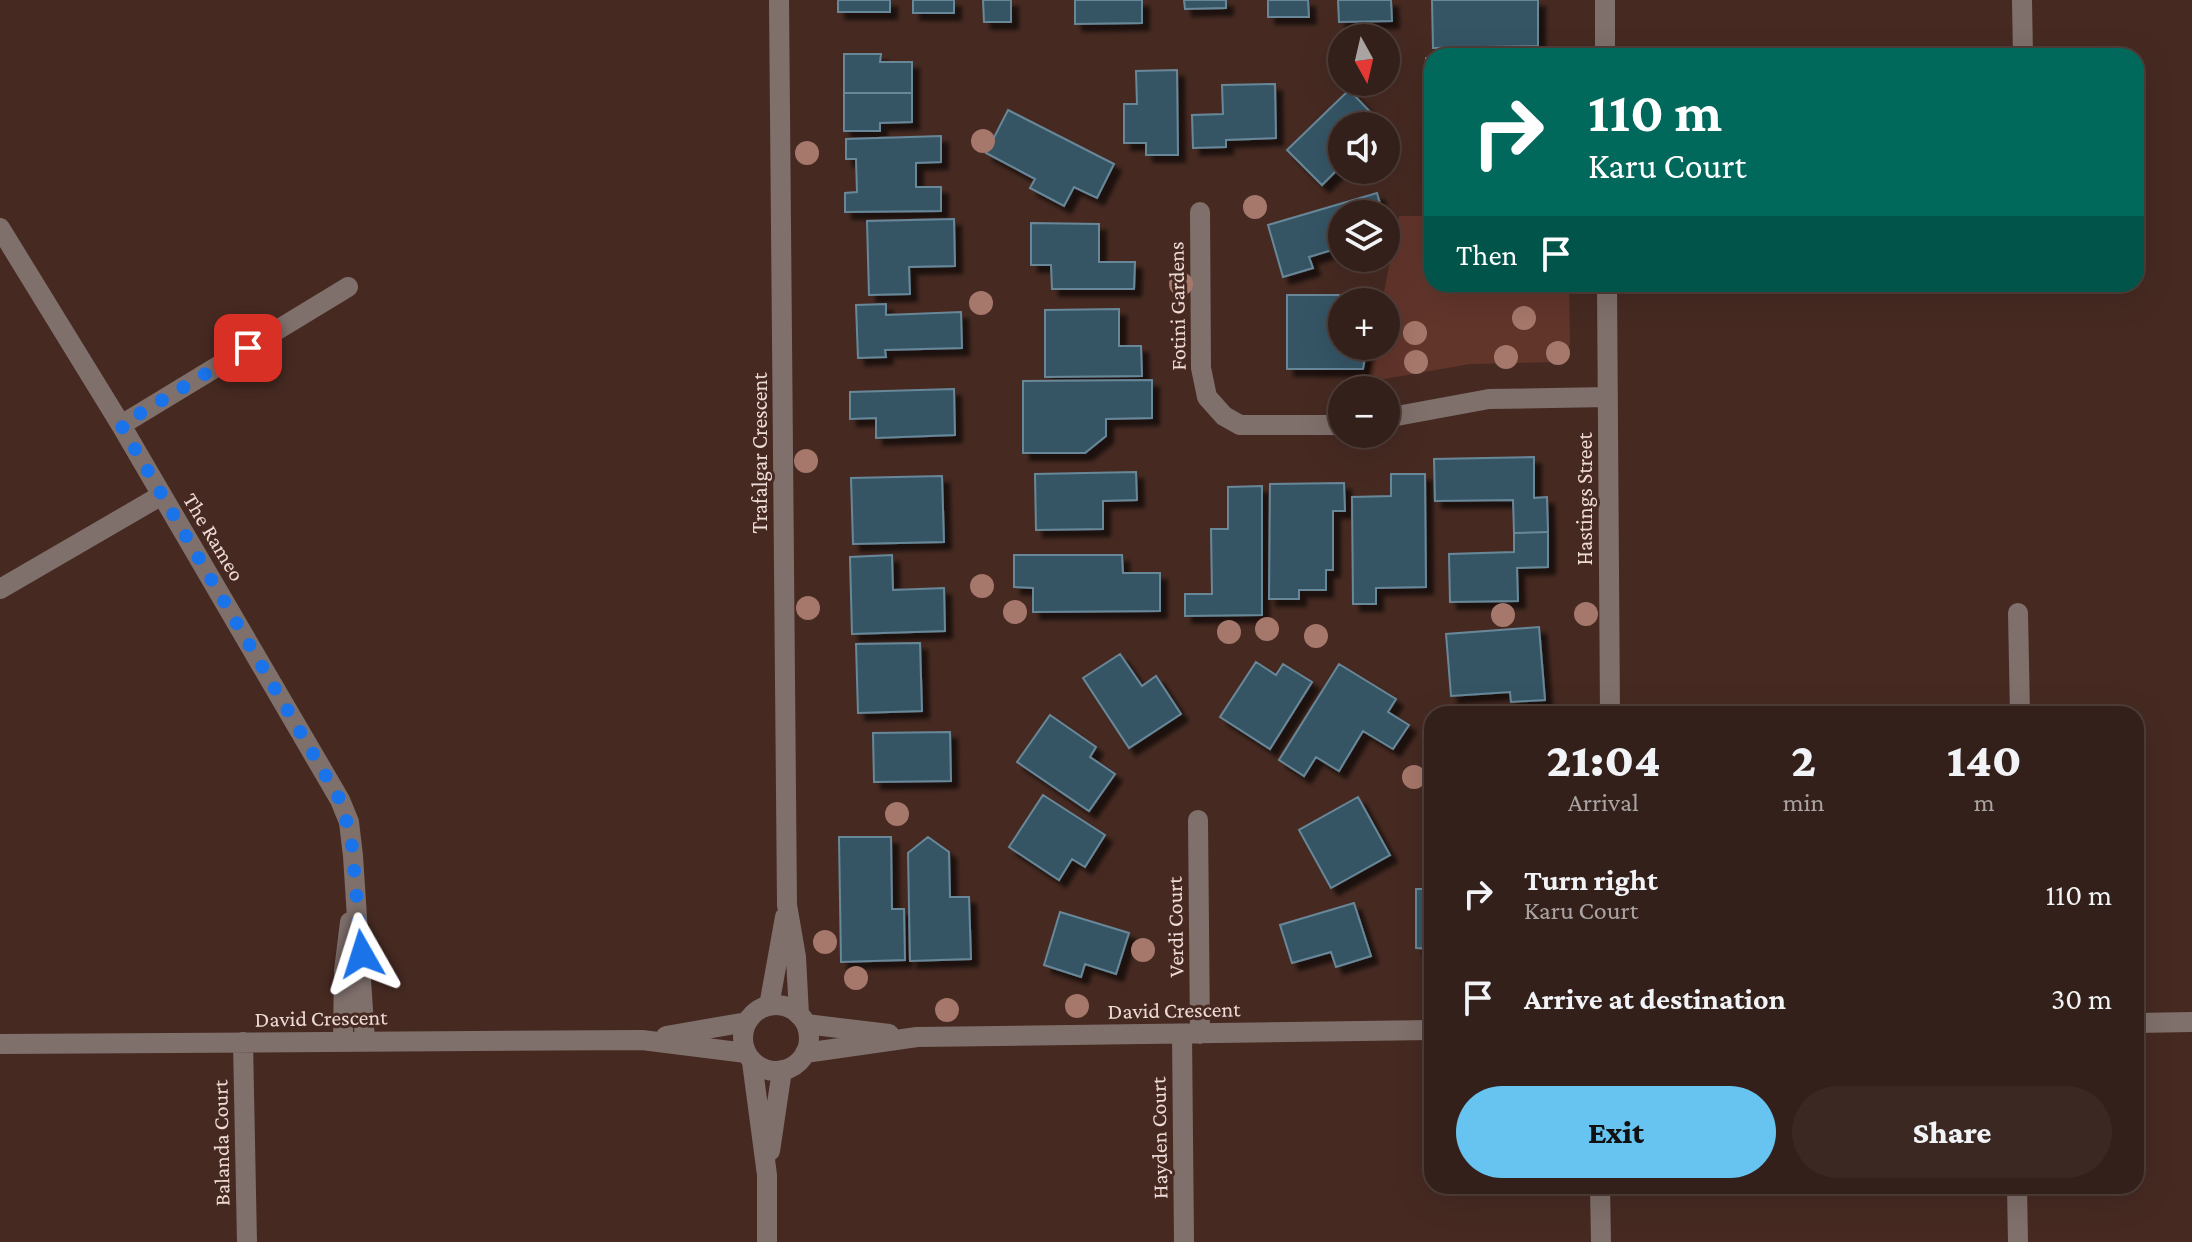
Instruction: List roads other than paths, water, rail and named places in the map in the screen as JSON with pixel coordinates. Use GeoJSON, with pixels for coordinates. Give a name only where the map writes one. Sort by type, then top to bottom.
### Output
{"type":"FeatureCollection","features":[{"type":"Feature","properties":{"kind":"street","name":"Trafalgar Crescent"},"geometry":{"type":"LineString","coordinates":[[779,0],[787,905],[803,1019]]}},
{"type":"Feature","properties":{"kind":"street"},"geometry":{"type":"LineString","coordinates":[[1605,0],[1605,48]]}},
{"type":"Feature","properties":{"kind":"street"},"geometry":{"type":"LineString","coordinates":[[2022,0],[2023,48]]}},
{"type":"Feature","properties":{"kind":"street","name":"Fotini Gardens"},"geometry":{"type":"LineString","coordinates":[[1200,212],[1201,368],[1207,397],[1224,416],[1240,425],[1328,425]]}},
{"type":"Feature","properties":{"kind":"street","name":"The Rameo"},"geometry":{"type":"LineString","coordinates":[[0,228],[121,425],[325,770],[349,822],[364,979],[365,1041]]}},
{"type":"Feature","properties":{"kind":"street"},"geometry":{"type":"LineString","coordinates":[[121,425],[348,287]]}},
{"type":"Feature","properties":{"kind":"street","name":"Hastings Street"},"geometry":{"type":"LineString","coordinates":[[1607,292],[1610,706]]}},
{"type":"Feature","properties":{"kind":"street"},"geometry":{"type":"LineString","coordinates":[[1400,415],[1489,399],[1608,397]]}},
{"type":"Feature","properties":{"kind":"street"},"geometry":{"type":"LineString","coordinates":[[0,589],[162,495]]}},
{"type":"Feature","properties":{"kind":"street"},"geometry":{"type":"LineString","coordinates":[[2018,613],[2020,706]]}},
{"type":"Feature","properties":{"kind":"street","name":"Verdi Court"},"geometry":{"type":"LineString","coordinates":[[1191,1034],[1198,820]]}},
{"type":"Feature","properties":{"kind":"street","name":"The Rameo"},"geometry":{"type":"LineString","coordinates":[[343,1041],[344,971],[355,882]]}},
{"type":"Feature","properties":{"kind":"street","name":"Trafalgar Crescent"},"geometry":{"type":"LineString","coordinates":[[769,1006],[787,905]]}},
{"type":"Feature","properties":{"kind":"street"},"geometry":{"type":"LineString","coordinates":[[749,1057],[772,1071],[782,1070],[799,1061],[809,1043],[803,1019],[791,1008],[769,1006],[747,1022],[743,1032],[767,1175]]}},
{"type":"Feature","properties":{"kind":"street","name":"David Crescent"},"geometry":{"type":"LineString","coordinates":[[803,1019],[917,1037]]}},
{"type":"Feature","properties":{"kind":"street","name":"David Crescent"},"geometry":{"type":"LineString","coordinates":[[642,1040],[747,1022]]}},
{"type":"Feature","properties":{"kind":"street"},"geometry":{"type":"LineString","coordinates":[[2144,1023],[2192,1022]]}},
{"type":"Feature","properties":{"kind":"street","name":"David Crescent"},"geometry":{"type":"LineString","coordinates":[[805,1053],[917,1037],[1424,1030]]}},
{"type":"Feature","properties":{"kind":"street","name":"Hayden Court"},"geometry":{"type":"LineString","coordinates":[[1184,1242],[1191,1034]]}},
{"type":"Feature","properties":{"kind":"street","name":"David Crescent"},"geometry":{"type":"LineString","coordinates":[[0,1044],[642,1040],[749,1057]]}},
{"type":"Feature","properties":{"kind":"street","name":"Balanda Court"},"geometry":{"type":"LineString","coordinates":[[243,1042],[247,1242]]}},
{"type":"Feature","properties":{"kind":"street"},"geometry":{"type":"LineString","coordinates":[[767,1242],[767,1175],[782,1070]]}},
{"type":"Feature","properties":{"kind":"street"},"geometry":{"type":"LineString","coordinates":[[1600,1194],[1601,1242]]}},
{"type":"Feature","properties":{"kind":"street"},"geometry":{"type":"LineString","coordinates":[[2017,1194],[2018,1242]]}}]}
